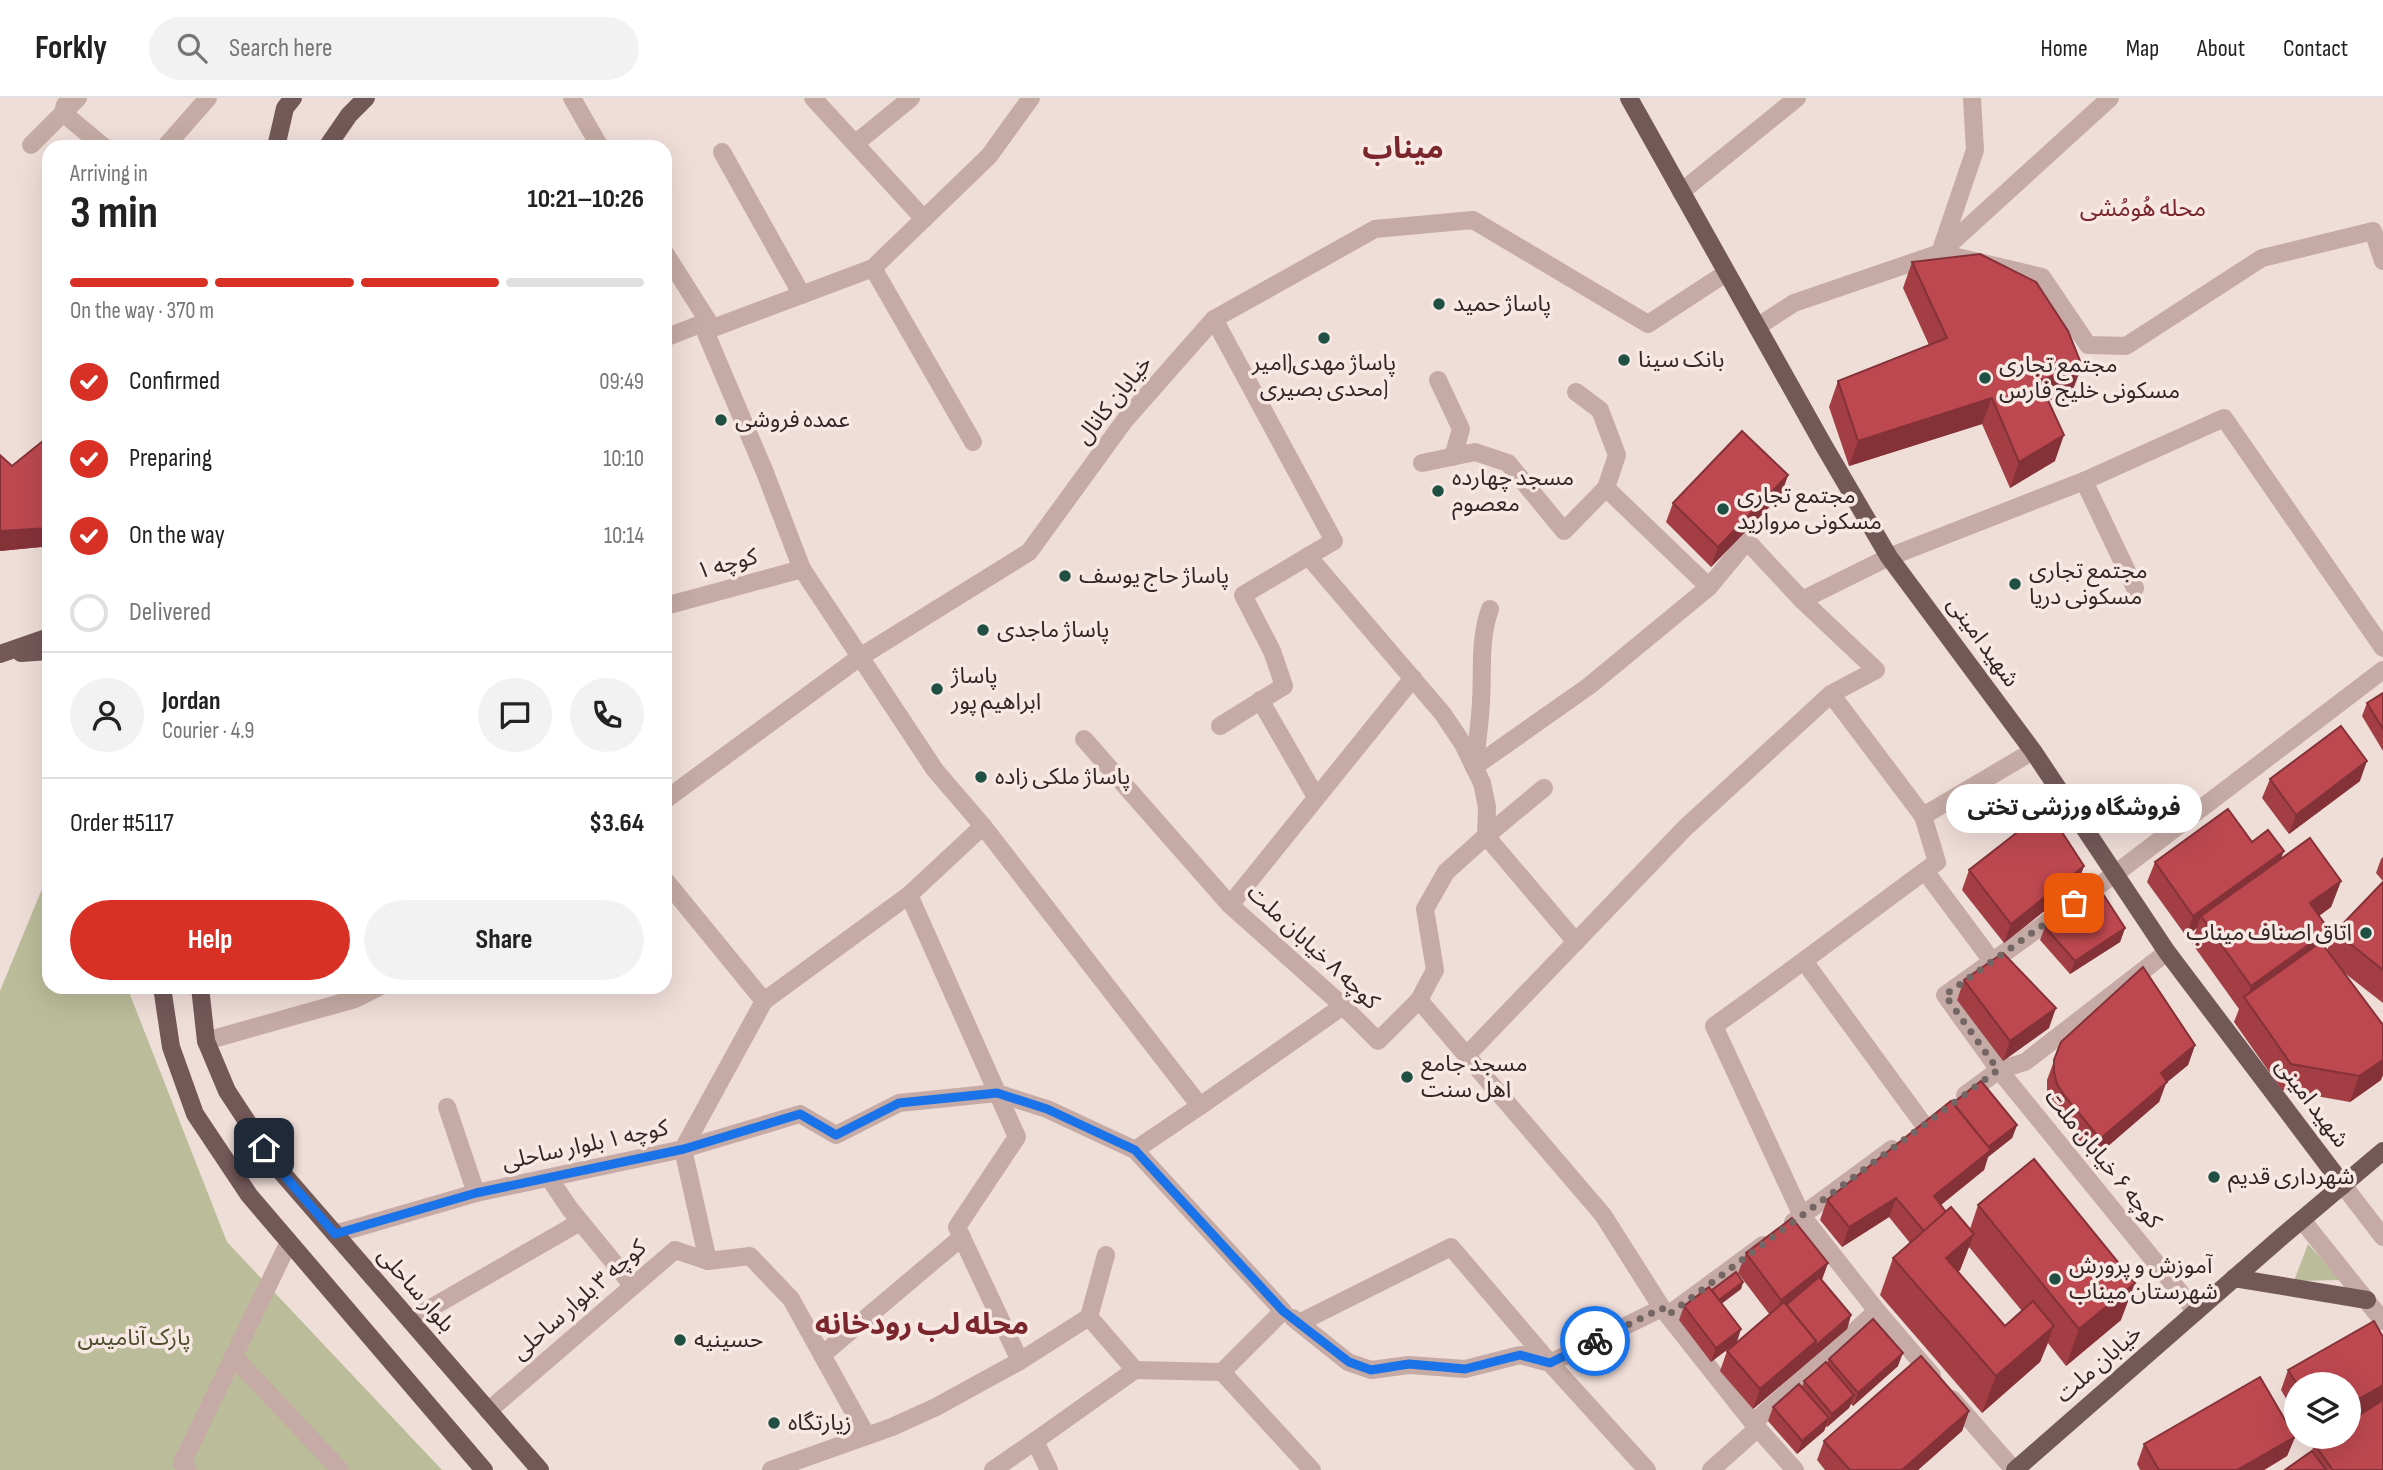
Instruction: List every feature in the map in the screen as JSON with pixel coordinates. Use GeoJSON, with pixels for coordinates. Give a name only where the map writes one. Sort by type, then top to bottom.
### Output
{"type":"FeatureCollection","features":[{"type":"Feature","properties":{"kind":"main road"},"geometry":{"type":"LineString","coordinates":[[278,140],[285,108],[293,98]]}},
{"type":"Feature","properties":{"kind":"main road"},"geometry":{"type":"LineString","coordinates":[[332,140],[349,115],[366,98]]}},
{"type":"Feature","properties":{"kind":"main road","name":"شهید امینی"},"geometry":{"type":"LineString","coordinates":[[1629,98],[1889,557],[2033,751],[2167,952],[2343,1185]]}},
{"type":"Feature","properties":{"kind":"main road"},"geometry":{"type":"LineString","coordinates":[[0,655],[42,640]]}},
{"type":"Feature","properties":{"kind":"main road"},"geometry":{"type":"LineString","coordinates":[[0,655],[42,652]]}},
{"type":"Feature","properties":{"kind":"main road"},"geometry":{"type":"LineString","coordinates":[[163,994],[171,1048],[195,1114],[250,1195],[484,1470]]}},
{"type":"Feature","properties":{"kind":"main road","name":"بلوار ساحلی"},"geometry":{"type":"LineString","coordinates":[[201,994],[206,1041],[227,1091],[270,1157],[540,1470]]}},
{"type":"Feature","properties":{"kind":"main road","name":"خیابان ملت"},"geometry":{"type":"LineString","coordinates":[[2015,1470],[2279,1239],[2383,1152]]}},
{"type":"Feature","properties":{"kind":"main road"},"geometry":{"type":"LineString","coordinates":[[2235,1278],[2367,1300]]}},
{"type":"Feature","properties":{"kind":"street"},"geometry":{"type":"LineString","coordinates":[[31,145],[65,106],[78,98]]}},
{"type":"Feature","properties":{"kind":"street"},"geometry":{"type":"LineString","coordinates":[[171,140],[208,98]]}},
{"type":"Feature","properties":{"kind":"street"},"geometry":{"type":"LineString","coordinates":[[572,98],[596,140]]}},
{"type":"Feature","properties":{"kind":"street"},"geometry":{"type":"LineString","coordinates":[[813,98],[924,219]]}},
{"type":"Feature","properties":{"kind":"street"},"geometry":{"type":"LineString","coordinates":[[856,143],[911,98]]}},
{"type":"Feature","properties":{"kind":"street"},"geometry":{"type":"LineString","coordinates":[[672,336],[802,295],[873,268],[989,156],[1031,98]]}},
{"type":"Feature","properties":{"kind":"street"},"geometry":{"type":"LineString","coordinates":[[1681,192],[1797,98]]}},
{"type":"Feature","properties":{"kind":"street"},"geometry":{"type":"LineString","coordinates":[[1940,253],[1975,150],[1972,98]]}},
{"type":"Feature","properties":{"kind":"street"},"geometry":{"type":"LineString","coordinates":[[1757,327],[1794,303],[1940,253],[2110,98]]}},
{"type":"Feature","properties":{"kind":"street"},"geometry":{"type":"LineString","coordinates":[[65,106],[97,140]]}},
{"type":"Feature","properties":{"kind":"street"},"geometry":{"type":"LineString","coordinates":[[722,152],[802,295]]}},
{"type":"Feature","properties":{"kind":"street","name":"خیابان کانال"},"geometry":{"type":"LineString","coordinates":[[672,795],[860,657],[1029,552],[1125,420],[1214,319],[1375,229],[1473,220],[1648,324],[1726,273]]}},
{"type":"Feature","properties":{"kind":"street"},"geometry":{"type":"LineString","coordinates":[[1940,253],[2042,276],[2088,345],[2126,346],[2262,258],[2378,229],[2383,261]]}},
{"type":"Feature","properties":{"kind":"street"},"geometry":{"type":"LineString","coordinates":[[672,265],[707,326],[802,569],[935,770],[983,826],[1200,1106]]}},
{"type":"Feature","properties":{"kind":"street"},"geometry":{"type":"LineString","coordinates":[[873,268],[973,442]]}},
{"type":"Feature","properties":{"kind":"street"},"geometry":{"type":"LineString","coordinates":[[1214,319],[1334,541],[1243,596],[1272,651],[1284,686],[1220,726]]}},
{"type":"Feature","properties":{"kind":"street"},"geometry":{"type":"LineString","coordinates":[[1438,380],[1461,429],[1453,457]]}},
{"type":"Feature","properties":{"kind":"street"},"geometry":{"type":"LineString","coordinates":[[1422,463],[1475,452],[1508,463],[1564,531],[1606,488],[1617,455],[1600,410],[1576,392]]}},
{"type":"Feature","properties":{"kind":"street"},"geometry":{"type":"LineString","coordinates":[[1802,600],[1889,557],[2084,481],[2224,418],[2383,648]]}},
{"type":"Feature","properties":{"kind":"street"},"geometry":{"type":"LineString","coordinates":[[2084,481],[2135,588]]}},
{"type":"Feature","properties":{"kind":"street"},"geometry":{"type":"LineString","coordinates":[[1606,488],[1709,587]]}},
{"type":"Feature","properties":{"kind":"street"},"geometry":{"type":"LineString","coordinates":[[1467,1055],[1685,828],[1831,694],[1876,670],[1802,600],[1746,541],[1709,587],[1589,686],[1474,767]]}},
{"type":"Feature","properties":{"kind":"street"},"geometry":{"type":"LineString","coordinates":[[1308,556],[1443,714],[1463,744],[1482,783],[1487,807],[1486,836],[1576,942]]}},
{"type":"Feature","properties":{"kind":"street","name":"کوچه ۱"},"geometry":{"type":"LineString","coordinates":[[672,604],[802,569]]}},
{"type":"Feature","properties":{"kind":"street"},"geometry":{"type":"LineString","coordinates":[[1474,767],[1481,700],[1480,660],[1490,609]]}},
{"type":"Feature","properties":{"kind":"street"},"geometry":{"type":"LineString","coordinates":[[1991,962],[2115,874],[2383,670]]}},
{"type":"Feature","properties":{"kind":"street"},"geometry":{"type":"LineString","coordinates":[[1230,905],[1413,678]]}},
{"type":"Feature","properties":{"kind":"street"},"geometry":{"type":"LineString","coordinates":[[1831,694],[1923,816],[1937,862],[1714,1027],[1802,1216],[1877,1311],[2015,1470]]}},
{"type":"Feature","properties":{"kind":"street"},"geometry":{"type":"LineString","coordinates":[[1260,700],[1317,797]]}},
{"type":"Feature","properties":{"kind":"street","name":"کوچه ۸ خیابان ملت"},"geometry":{"type":"LineString","coordinates":[[1084,739],[1230,905],[1378,1041],[1419,1000]]}},
{"type":"Feature","properties":{"kind":"street"},"geometry":{"type":"LineString","coordinates":[[1923,816],[2033,751]]}},
{"type":"Feature","properties":{"kind":"street"},"geometry":{"type":"LineString","coordinates":[[1544,789],[1446,872],[1424,909],[1435,970],[1419,1000],[1603,1215],[1665,1311],[1756,1426],[1795,1470]]}},
{"type":"Feature","properties":{"kind":"street"},"geometry":{"type":"LineString","coordinates":[[672,889],[764,1001],[909,895],[983,826]]}},
{"type":"Feature","properties":{"kind":"street"},"geometry":{"type":"LineString","coordinates":[[1925,871],[1991,962],[2009,981]]}},
{"type":"Feature","properties":{"kind":"street"},"geometry":{"type":"LineString","coordinates":[[909,895],[1017,1137],[957,1227],[1020,1362]]}},
{"type":"Feature","properties":{"kind":"street"},"geometry":{"type":"LineString","coordinates":[[1956,1102],[1998,1070],[2025,1062],[2057,1030],[2167,952]]}},
{"type":"Feature","properties":{"kind":"street"},"geometry":{"type":"LineString","coordinates":[[867,1436],[791,1299],[750,1256],[708,1261],[684,1149],[800,1114],[836,1135],[899,1103],[997,1093],[1047,1109],[1135,1150],[1283,1311],[1349,1362],[1371,1370],[1409,1364],[1465,1369],[1520,1355],[1550,1363],[1665,1311],[1802,1216],[1918,1129],[1804,961]]}},
{"type":"Feature","properties":{"kind":"street","name":"کوچه ۶ خیابان ملت"},"geometry":{"type":"LineString","coordinates":[[1991,962],[1945,995],[1998,1070],[2196,1312]]}},
{"type":"Feature","properties":{"kind":"street"},"geometry":{"type":"LineString","coordinates":[[206,1041],[365,994]]}},
{"type":"Feature","properties":{"kind":"street","name":"کوچه ۱ بلوار ساحلی"},"geometry":{"type":"LineString","coordinates":[[335,1234],[476,1193],[684,1149],[764,1001]]}},
{"type":"Feature","properties":{"kind":"street"},"geometry":{"type":"LineString","coordinates":[[1135,1150],[1343,1006]]}},
{"type":"Feature","properties":{"kind":"street"},"geometry":{"type":"LineString","coordinates":[[447,1107],[476,1193]]}},
{"type":"Feature","properties":{"kind":"street"},"geometry":{"type":"LineString","coordinates":[[549,1178],[580,1222],[633,1286]]}},
{"type":"Feature","properties":{"kind":"street"},"geometry":{"type":"LineString","coordinates":[[2343,1185],[2383,1237]]}},
{"type":"Feature","properties":{"kind":"street"},"geometry":{"type":"LineString","coordinates":[[2302,1220],[2383,1321]]}},
{"type":"Feature","properties":{"kind":"street"},"geometry":{"type":"LineString","coordinates":[[410,1320],[580,1222]]}},
{"type":"Feature","properties":{"kind":"street"},"geometry":{"type":"LineString","coordinates":[[822,1355],[962,1237]]}},
{"type":"Feature","properties":{"kind":"street"},"geometry":{"type":"LineString","coordinates":[[188,1470],[182,1463],[289,1242]]}},
{"type":"Feature","properties":{"kind":"street"},"geometry":{"type":"LineString","coordinates":[[1299,1323],[1451,1247],[1550,1363],[1647,1470]]}},
{"type":"Feature","properties":{"kind":"street","name":"کوچه ۳ بلوار ساحلی"},"geometry":{"type":"LineString","coordinates":[[488,1410],[675,1250],[708,1261]]}},
{"type":"Feature","properties":{"kind":"street"},"geometry":{"type":"LineString","coordinates":[[771,1470],[867,1436],[936,1407],[1020,1362],[1089,1317],[1106,1255]]}},
{"type":"Feature","properties":{"kind":"street"},"geometry":{"type":"LineString","coordinates":[[1222,1372],[1283,1311]]}},
{"type":"Feature","properties":{"kind":"street"},"geometry":{"type":"LineString","coordinates":[[1711,1470],[1877,1311]]}},
{"type":"Feature","properties":{"kind":"street"},"geometry":{"type":"LineString","coordinates":[[1089,1317],[1135,1370]]}},
{"type":"Feature","properties":{"kind":"street"},"geometry":{"type":"LineString","coordinates":[[233,1356],[340,1470]]}},
{"type":"Feature","properties":{"kind":"street"},"geometry":{"type":"LineString","coordinates":[[993,1470],[1135,1370],[1222,1372],[1312,1470]]}},
{"type":"Feature","properties":{"kind":"street"},"geometry":{"type":"LineString","coordinates":[[1035,1441],[1049,1470]]}},
{"type":"Feature","properties":{"kind":"green space","name":"پارک آنامیس"},"geometry":{"type":"Polygon","coordinates":[[[42,889],[42,994],[130,994],[227,1242],[442,1470],[0,1470],[0,991],[42,889]]]}},
{"type":"Feature","properties":{"kind":"green space"},"geometry":{"type":"Polygon","coordinates":[[[2308,1244],[2341,1280],[2294,1281],[2308,1244]]]}},
{"type":"Feature","properties":{"kind":"building","name":"مجتمع تجاری مسکونی خلیج فارس"},"geometry":{"type":"Polygon","coordinates":[[[1980,254],[2036,282],[2068,331],[2082,366],[2039,381],[2064,435],[2019,462],[1992,398],[1858,441],[1838,381],[1947,338],[1912,262],[1980,254]]]}},
{"type":"Feature","properties":{"kind":"building","name":"مجتمع تجاری مسکونی مروارید"},"geometry":{"type":"Polygon","coordinates":[[[1742,431],[1788,475],[1718,547],[1673,503],[1742,431]]]}},
{"type":"Feature","properties":{"kind":"building"},"geometry":{"type":"Polygon","coordinates":[[[42,442],[42,528],[0,531],[0,455],[12,466],[42,442]]]}},
{"type":"Feature","properties":{"kind":"building"},"geometry":{"type":"Polygon","coordinates":[[[2383,693],[2383,729],[2367,703],[2383,693]]]}},
{"type":"Feature","properties":{"kind":"building"},"geometry":{"type":"Polygon","coordinates":[[[2341,726],[2367,761],[2296,815],[2270,779],[2341,726]]]}},
{"type":"Feature","properties":{"kind":"building"},"geometry":{"type":"Polygon","coordinates":[[[2047,809],[2084,866],[2011,924],[1969,870],[2047,809]]]}},
{"type":"Feature","properties":{"kind":"building"},"geometry":{"type":"Polygon","coordinates":[[[2228,809],[2252,842],[2268,830],[2284,851],[2193,916],[2155,862],[2228,809]]]}},
{"type":"Feature","properties":{"kind":"building"},"geometry":{"type":"Polygon","coordinates":[[[2310,838],[2341,881],[2310,903],[2329,930],[2251,986],[2201,916],[2310,838]]]}},
{"type":"Feature","properties":{"kind":"building"},"geometry":{"type":"Polygon","coordinates":[[[2383,882],[2383,970],[2333,934],[2383,882]]]}},
{"type":"Feature","properties":{"kind":"building"},"geometry":{"type":"Polygon","coordinates":[[[2101,891],[2125,928],[2075,961],[2045,927],[2101,891]]]}},
{"type":"Feature","properties":{"kind":"building"},"geometry":{"type":"Polygon","coordinates":[[[2321,942],[2383,1025],[2383,1060],[2359,1076],[2291,1064],[2244,997],[2321,942]]]}},
{"type":"Feature","properties":{"kind":"building"},"geometry":{"type":"Polygon","coordinates":[[[2003,953],[2056,1008],[2010,1041],[1964,980],[2003,953]]]}},
{"type":"Feature","properties":{"kind":"building"},"geometry":{"type":"Polygon","coordinates":[[[2143,967],[2195,1045],[2161,1073],[2167,1082],[2100,1139],[2057,1084],[2054,1060],[2061,1042],[2143,967]]]}},
{"type":"Feature","properties":{"kind":"building"},"geometry":{"type":"Polygon","coordinates":[[[1981,1081],[2017,1125],[1988,1147],[1953,1103],[1981,1081]]]}},
{"type":"Feature","properties":{"kind":"building"},"geometry":{"type":"Polygon","coordinates":[[[1951,1101],[1991,1150],[1934,1196],[1946,1212],[1924,1231],[1896,1198],[1849,1227],[1827,1200],[1951,1101]]]}},
{"type":"Feature","properties":{"kind":"building"},"geometry":{"type":"Polygon","coordinates":[[[2034,1159],[2135,1283],[2079,1329],[1978,1205],[2034,1159]]]}},
{"type":"Feature","properties":{"kind":"building"},"geometry":{"type":"Polygon","coordinates":[[[1951,1207],[1974,1234],[1946,1258],[2005,1326],[2033,1301],[2054,1326],[1996,1376],[1893,1258],[1951,1207]]]}},
{"type":"Feature","properties":{"kind":"building"},"geometry":{"type":"Polygon","coordinates":[[[1792,1218],[1828,1263],[1781,1300],[1746,1253],[1792,1218]]]}},
{"type":"Feature","properties":{"kind":"building"},"geometry":{"type":"Polygon","coordinates":[[[1736,1272],[1743,1282],[1719,1300],[1712,1290],[1736,1272]]]}},
{"type":"Feature","properties":{"kind":"building"},"geometry":{"type":"Polygon","coordinates":[[[1819,1277],[1851,1315],[1814,1347],[1816,1341],[1786,1305],[1819,1277]]]}},
{"type":"Feature","properties":{"kind":"building"},"geometry":{"type":"Polygon","coordinates":[[[1709,1287],[1741,1329],[1716,1348],[1684,1306],[1709,1287]]]}},
{"type":"Feature","properties":{"kind":"building"},"geometry":{"type":"Polygon","coordinates":[[[1784,1302],[1816,1341],[1760,1389],[1727,1351],[1784,1302]]]}},
{"type":"Feature","properties":{"kind":"building"},"geometry":{"type":"Polygon","coordinates":[[[1873,1319],[1903,1353],[1858,1393],[1829,1359],[1873,1319]]]}},
{"type":"Feature","properties":{"kind":"building"},"geometry":{"type":"Polygon","coordinates":[[[2374,1321],[2383,1337],[2383,1385],[2361,1398],[2361,1372],[2288,1370],[2374,1321]]]}},
{"type":"Feature","properties":{"kind":"building"},"geometry":{"type":"Polygon","coordinates":[[[1921,1356],[1969,1411],[1902,1470],[1850,1470],[1824,1441],[1921,1356]]]}},
{"type":"Feature","properties":{"kind":"building"},"geometry":{"type":"Polygon","coordinates":[[[1826,1362],[1854,1395],[1832,1414],[1804,1381],[1826,1362]]]}},
{"type":"Feature","properties":{"kind":"building"},"geometry":{"type":"Polygon","coordinates":[[[2260,1377],[2284,1418],[2284,1443],[2237,1470],[2159,1470],[2144,1444],[2260,1377]]]}},
{"type":"Feature","properties":{"kind":"building"},"geometry":{"type":"Polygon","coordinates":[[[1799,1384],[1829,1418],[1802,1441],[1773,1407],[1799,1384]]]}},
{"type":"Feature","properties":{"kind":"building"},"geometry":{"type":"Polygon","coordinates":[[[2383,1400],[2383,1470],[2333,1470],[2318,1449],[2361,1449],[2361,1414],[2383,1400]]]}},
{"type":"Feature","properties":{"kind":"building"},"geometry":{"type":"Polygon","coordinates":[[[2312,1451],[2326,1470],[2285,1470],[2312,1451]]]}},
{"type":"Feature","properties":{"kind":"way so far"},"geometry":{"type":"LineString","coordinates":[[1595,1341],[1662,1308],[1668,1315],[1998,1070],[1945,995],[2074,903]]}},
{"type":"Feature","properties":{"kind":"place","name":"پاساژ حمید"},"geometry":{"type":"Point","coordinates":[1439,304]}},
{"type":"Feature","properties":{"kind":"place","name":"پاساژ مهدی(امیر محدی بصیری)"},"geometry":{"type":"Point","coordinates":[1324,338]}},
{"type":"Feature","properties":{"kind":"place","name":"بانک سینا"},"geometry":{"type":"Point","coordinates":[1624,360]}},
{"type":"Feature","properties":{"kind":"place","name":"مجتمع تجاری مسکونی خلیج فارس"},"geometry":{"type":"Point","coordinates":[1985,378]}},
{"type":"Feature","properties":{"kind":"place","name":"عمده فروشی"},"geometry":{"type":"Point","coordinates":[721,420]}},
{"type":"Feature","properties":{"kind":"place","name":"مسجد چهارده معصوم"},"geometry":{"type":"Point","coordinates":[1438,491]}},
{"type":"Feature","properties":{"kind":"place","name":"مجتمع تجاری مسکونی مروارید"},"geometry":{"type":"Point","coordinates":[1723,509]}},
{"type":"Feature","properties":{"kind":"place","name":"پاساژ حاج یوسف"},"geometry":{"type":"Point","coordinates":[1065,576]}},
{"type":"Feature","properties":{"kind":"place","name":"مجتمع تجاری مسکونی دریا"},"geometry":{"type":"Point","coordinates":[2015,584]}},
{"type":"Feature","properties":{"kind":"place","name":"پاساژ ماجدی"},"geometry":{"type":"Point","coordinates":[983,630]}},
{"type":"Feature","properties":{"kind":"place","name":"پاساژ ابراهیم پور"},"geometry":{"type":"Point","coordinates":[937,689]}},
{"type":"Feature","properties":{"kind":"place","name":"پاساژ ملکی زاده"},"geometry":{"type":"Point","coordinates":[981,777]}},
{"type":"Feature","properties":{"kind":"place","name":"فروشگاه ورزشی تختی"},"geometry":{"type":"Point","coordinates":[2074,903]}},
{"type":"Feature","properties":{"kind":"place","name":"اتاق اصناف میناب"},"geometry":{"type":"Point","coordinates":[2366,933]}},
{"type":"Feature","properties":{"kind":"place","name":"مسجد جامع اهل سنت"},"geometry":{"type":"Point","coordinates":[1407,1077]}},
{"type":"Feature","properties":{"kind":"place","name":"شهرداری قدیم"},"geometry":{"type":"Point","coordinates":[2214,1177]}},
{"type":"Feature","properties":{"kind":"place","name":"آموزش و پرورش شهرستان میناب"},"geometry":{"type":"Point","coordinates":[2055,1279]}},
{"type":"Feature","properties":{"kind":"place","name":"حسینیه"},"geometry":{"type":"Point","coordinates":[680,1340]}},
{"type":"Feature","properties":{"kind":"place","name":"زیارتگاه"},"geometry":{"type":"Point","coordinates":[774,1423]}},
{"type":"Feature","properties":{"kind":"district","name":"میناب"},"geometry":{"type":"Point","coordinates":[1403,149]}},
{"type":"Feature","properties":{"kind":"district","name":"محله هُومُشی"},"geometry":{"type":"Point","coordinates":[2143,208]}},
{"type":"Feature","properties":{"kind":"district","name":"محله لب رودخانه"},"geometry":{"type":"Point","coordinates":[922,1325]}},
{"type":"Feature","properties":{"kind":"route"},"geometry":{"type":"LineString","coordinates":[[264,1148],[335,1234],[476,1193],[684,1149],[800,1114],[836,1135],[899,1103],[997,1093],[1047,1109],[1135,1150],[1283,1311],[1349,1362],[1371,1370],[1409,1364],[1465,1369],[1520,1355],[1550,1363],[1595,1341]]}}]}
